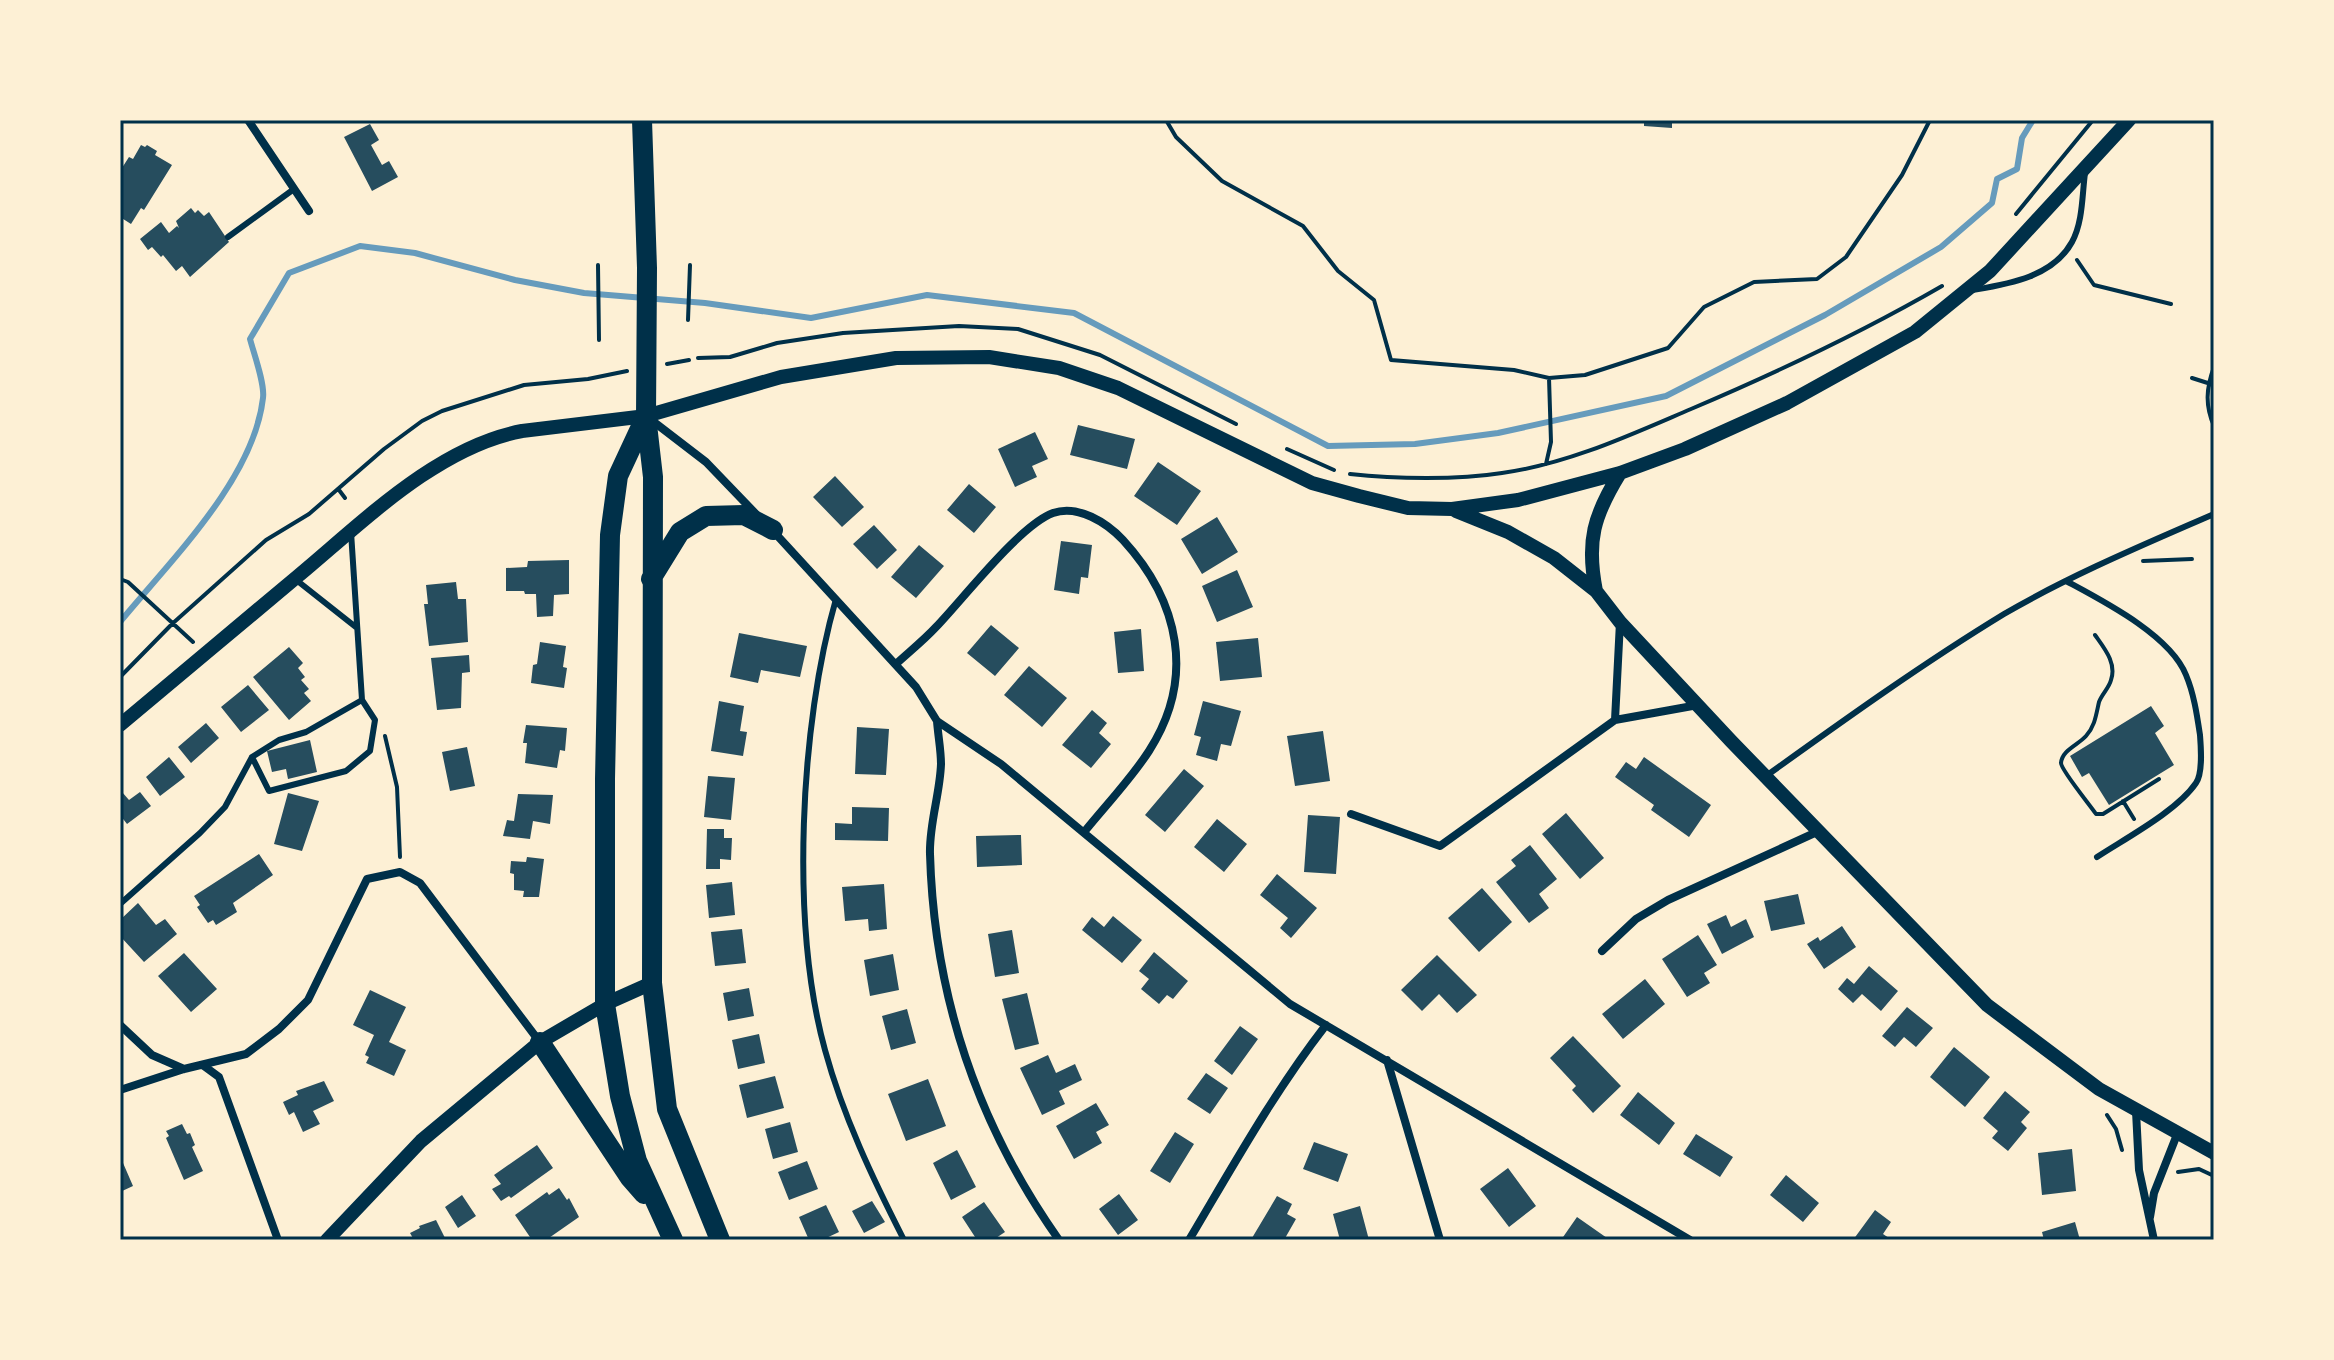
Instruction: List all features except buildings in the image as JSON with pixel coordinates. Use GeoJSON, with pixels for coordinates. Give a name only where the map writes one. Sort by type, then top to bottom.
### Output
{"type":"FeatureCollection","features":[{"type":"Feature","properties":{"kind":"highway"},"geometry":{"type":"LineString","coordinates":[[642,120],[647,268],[646,416],[653,477],[652,983],[667,1109],[720,1240]]}},
{"type":"Feature","properties":{"kind":"highway"},"geometry":{"type":"LineString","coordinates":[[646,416],[618,476],[610,535],[605,1004],[620,1096],[637,1161],[673,1240]]}},
{"type":"Feature","properties":{"kind":"highway"},"geometry":{"type":"LineString","coordinates":[[651,579],[680,532],[706,516],[744,515],[773,530]]}},
{"type":"Feature","properties":{"kind":"highway"},"geometry":{"type":"LineString","coordinates":[[540,1042],[630,1178],[659,1212]]}},
{"type":"Feature","properties":{"kind":"street"},"geometry":{"type":"LineString","coordinates":[[248,120],[309,211]]}},
{"type":"Feature","properties":{"kind":"street"},"geometry":{"type":"LineString","coordinates":[[120,725],[351,532],[459,452],[522,431],[646,416],[781,377],[896,358],[989,357],[1059,368],[1118,388],[1312,483],[1408,508],[1452,509],[1518,500],[1620,473],[1685,449],[1787,403],[1915,332],[1969,290],[2129,120]]}},
{"type":"Feature","properties":{"kind":"street"},"geometry":{"type":"LineString","coordinates":[[646,416],[706,462],[773,530],[916,687],[937,721],[1001,764],[1085,831],[1290,1004],[1690,1240]]}},
{"type":"Feature","properties":{"kind":"street"},"geometry":{"type":"LineString","coordinates":[[1596,591],[1590,560],[1594,528],[1605,497],[1620,473]]}},
{"type":"Feature","properties":{"kind":"street"},"geometry":{"type":"LineString","coordinates":[[1452,509],[1508,532],[1558,561],[1596,591],[1620,622],[1765,776],[1987,1005],[2099,1089],[2214,1153]]}},
{"type":"Feature","properties":{"kind":"street"},"geometry":{"type":"LineString","coordinates":[[896,664],[934,630],[1026,530],[1054,513],[1080,512],[1110,527],[1138,556],[1163,596],[1175,633],[1177,677],[1166,718],[1149,751],[1085,831]]}},
{"type":"Feature","properties":{"kind":"street"},"geometry":{"type":"LineString","coordinates":[[1615,720],[1620,622]]}},
{"type":"Feature","properties":{"kind":"street"},"geometry":{"type":"LineString","coordinates":[[1351,814],[1440,846],[1615,720],[1698,705]]}},
{"type":"Feature","properties":{"kind":"street"},"geometry":{"type":"LineString","coordinates":[[937,721],[941,764],[930,850],[932,900],[944,985],[984,1110],[1011,1166],[1059,1240]]}},
{"type":"Feature","properties":{"kind":"street"},"geometry":{"type":"LineString","coordinates":[[1602,951],[1636,919],[1668,900],[1819,830]]}},
{"type":"Feature","properties":{"kind":"street"},"geometry":{"type":"LineString","coordinates":[[120,1090],[184,1069],[246,1054],[308,1000],[367,879],[400,872],[420,883],[540,1042]]}},
{"type":"Feature","properties":{"kind":"street"},"geometry":{"type":"LineString","coordinates":[[327,1240],[421,1141],[540,1042],[605,1004],[652,983]]}},
{"type":"Feature","properties":{"kind":"street"},"geometry":{"type":"LineString","coordinates":[[120,1025],[152,1055],[184,1069]]}},
{"type":"Feature","properties":{"kind":"street"},"geometry":{"type":"LineString","coordinates":[[1189,1240],[1266,1110],[1326,1025]]}},
{"type":"Feature","properties":{"kind":"street"},"geometry":{"type":"LineString","coordinates":[[1386,1059],[1440,1240]]}},
{"type":"Feature","properties":{"kind":"street"},"geometry":{"type":"LineString","coordinates":[[204,1066],[219,1077],[278,1240]]}},
{"type":"Feature","properties":{"kind":"street"},"geometry":{"type":"LineString","coordinates":[[2136,1108],[2139,1170],[2154,1240]]}},
{"type":"Feature","properties":{"kind":"street"},"geometry":{"type":"LineString","coordinates":[[2150,1222],[2154,1193],[2178,1132]]}},
{"type":"Feature","properties":{"kind":"lane"},"geometry":{"type":"LineString","coordinates":[[1969,290],[2037,275],[2058,259],[2072,242],[2080,219],[2086,167]]}},
{"type":"Feature","properties":{"kind":"lane"},"geometry":{"type":"LineString","coordinates":[[228,237],[294,189]]}},
{"type":"Feature","properties":{"kind":"lane"},"geometry":{"type":"LineString","coordinates":[[1765,776],[1900,681],[2006,613],[2066,581],[2214,514]]}},
{"type":"Feature","properties":{"kind":"lane"},"geometry":{"type":"LineString","coordinates":[[252,757],[269,791],[346,771],[370,751],[375,720],[362,700],[351,532]]}},
{"type":"Feature","properties":{"kind":"lane"},"geometry":{"type":"LineString","coordinates":[[295,579],[357,628]]}},
{"type":"Feature","properties":{"kind":"lane"},"geometry":{"type":"LineString","coordinates":[[2066,581],[2154,636],[2185,672],[2193,697],[2201,745],[2199,780],[2182,800],[2097,857]]}},
{"type":"Feature","properties":{"kind":"lane"},"geometry":{"type":"LineString","coordinates":[[836,599],[826,640],[810,746],[804,857],[806,930],[813,993],[825,1049],[874,1181],[904,1240]]}},
{"type":"Feature","properties":{"kind":"lane"},"geometry":{"type":"LineString","coordinates":[[120,904],[225,807],[252,757],[279,740],[306,732],[362,700]]}},
{"type":"Feature","properties":{"kind":"path"},"geometry":{"type":"LineString","coordinates":[[1166,120],[1176,137],[1222,181],[1303,226],[1338,271],[1374,300],[1391,360],[1514,370],[1549,378],[1585,375],[1668,348],[1704,307],[1754,282],[1817,279],[1846,257],[1902,175],[1930,120]]}},
{"type":"Feature","properties":{"kind":"path"},"geometry":{"type":"LineString","coordinates":[[2015,216],[2093,120]]}},
{"type":"Feature","properties":{"kind":"path"},"geometry":{"type":"LineString","coordinates":[[2068,247],[2094,285],[2171,304]]}},
{"type":"Feature","properties":{"kind":"path"},"geometry":{"type":"LineString","coordinates":[[598,265],[599,340]]}},
{"type":"Feature","properties":{"kind":"path"},"geometry":{"type":"LineString","coordinates":[[688,320],[690,265]]}},
{"type":"Feature","properties":{"kind":"path"},"geometry":{"type":"LineString","coordinates":[[1588,451],[1808,359],[1951,281]]}},
{"type":"Feature","properties":{"kind":"path"},"geometry":{"type":"LineString","coordinates":[[2214,367],[2212,384],[2206,396],[2214,426]]}},
{"type":"Feature","properties":{"kind":"path"},"geometry":{"type":"LineString","coordinates":[[1546,464],[1551,442],[1549,378]]}},
{"type":"Feature","properties":{"kind":"path"},"geometry":{"type":"LineString","coordinates":[[2192,378],[2212,384]]}},
{"type":"Feature","properties":{"kind":"path"},"geometry":{"type":"LineString","coordinates":[[120,677],[172,624],[266,540],[309,514],[403,433],[442,411],[524,385],[588,379]]}},
{"type":"Feature","properties":{"kind":"path"},"geometry":{"type":"LineString","coordinates":[[339,490],[345,498]]}},
{"type":"Feature","properties":{"kind":"path"},"geometry":{"type":"LineString","coordinates":[[2139,561],[2192,559]]}},
{"type":"Feature","properties":{"kind":"path"},"geometry":{"type":"LineString","coordinates":[[120,579],[128,582],[206,653]]}},
{"type":"Feature","properties":{"kind":"path"},"geometry":{"type":"LineString","coordinates":[[2095,635],[2113,663],[2112,678],[2100,701],[2096,720],[2086,736],[2063,757],[2063,772],[2096,814],[2103,814],[2159,779]]}},
{"type":"Feature","properties":{"kind":"path"},"geometry":{"type":"LineString","coordinates":[[388,741],[397,787],[400,872]]}},
{"type":"Feature","properties":{"kind":"path"},"geometry":{"type":"LineString","coordinates":[[2123,801],[2140,828]]}},
{"type":"Feature","properties":{"kind":"waterway"},"geometry":{"type":"LineString","coordinates":[[120,622],[207,518],[244,459],[263,398],[261,377],[250,339],[289,273],[360,246],[415,253],[515,280],[584,293],[705,303],[811,318],[927,295],[1074,313],[1328,446],[1415,444],[1498,433],[1666,396],[1825,315],[1941,247],[1992,203],[1997,179],[2017,169],[2022,138],[2033,120]]}}]}
